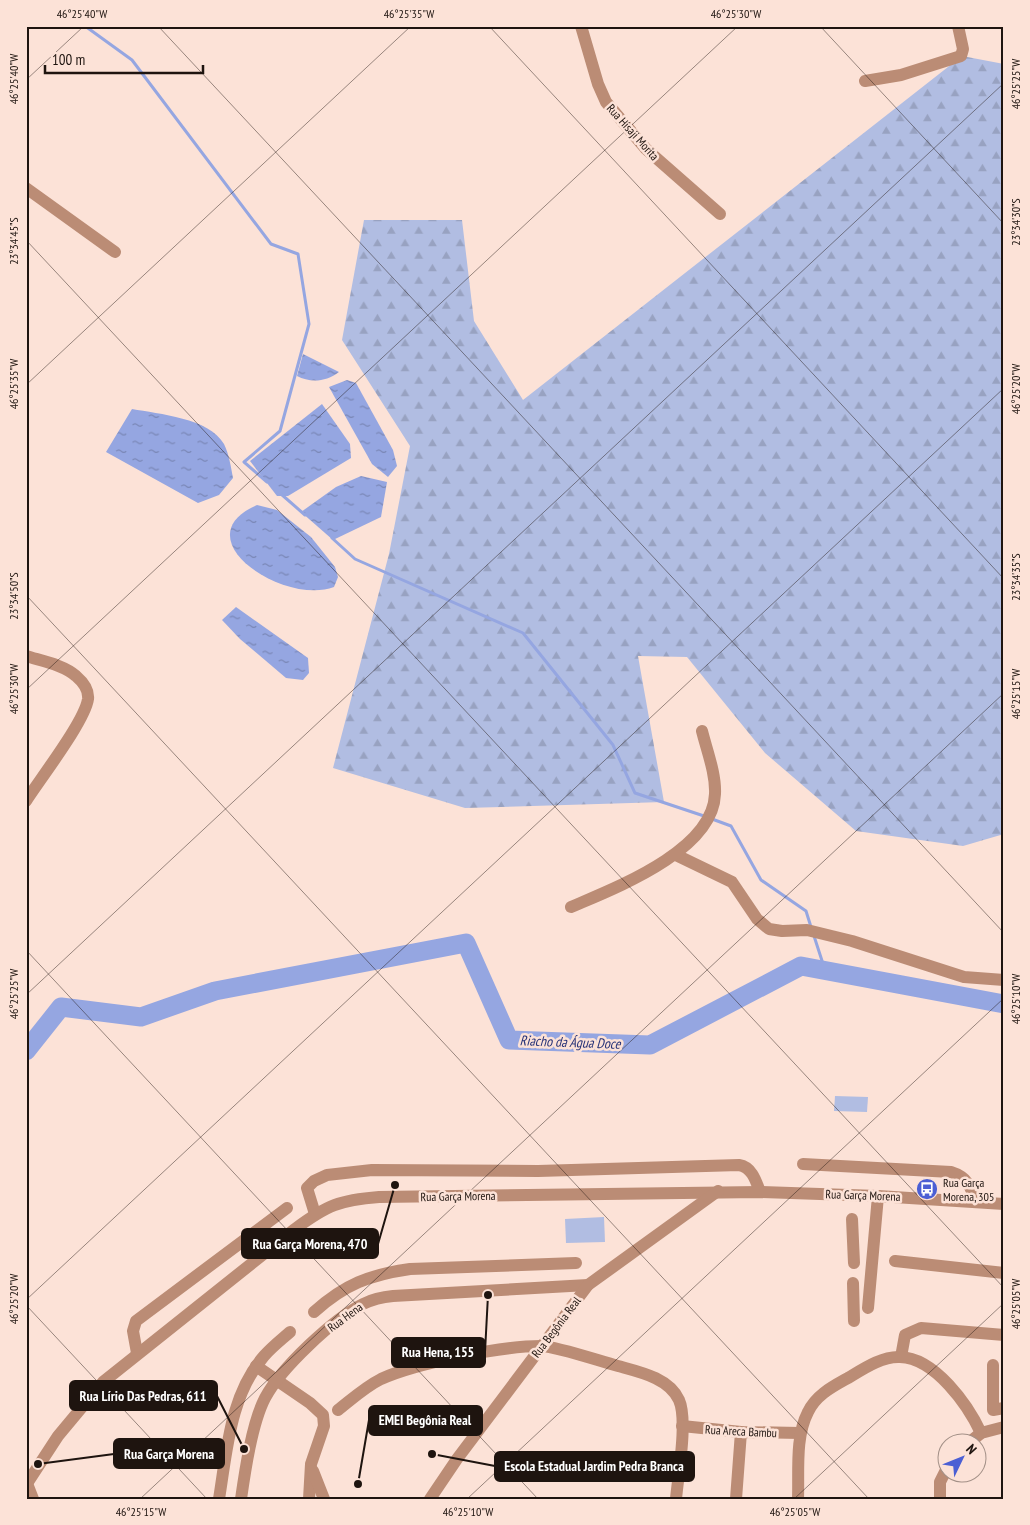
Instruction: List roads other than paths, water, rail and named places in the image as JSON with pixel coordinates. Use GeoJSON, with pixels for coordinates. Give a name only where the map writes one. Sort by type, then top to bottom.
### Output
{"type":"FeatureCollection","features":[{"type":"Feature","properties":{"kind":"street","name":"Rua Hisaji Morita"},"geometry":{"type":"LineString","coordinates":[[581,26],[598,84],[606,102],[646,149],[720,214]]}},
{"type":"Feature","properties":{"kind":"street"},"geometry":{"type":"LineString","coordinates":[[865,81],[901,75],[961,56],[963,49],[958,26]]}},
{"type":"Feature","properties":{"kind":"street"},"geometry":{"type":"LineString","coordinates":[[26,188],[115,252]]}},
{"type":"Feature","properties":{"kind":"street"},"geometry":{"type":"LineString","coordinates":[[26,656],[70,671],[81,680],[88,694],[88,700],[76,725],[26,801]]}},
{"type":"Feature","properties":{"kind":"street"},"geometry":{"type":"LineString","coordinates":[[571,907],[620,886],[676,855],[686,846],[707,819],[715,795],[702,731]]}},
{"type":"Feature","properties":{"kind":"street"},"geometry":{"type":"LineString","coordinates":[[676,855],[732,882],[757,919],[769,929],[782,931],[807,930],[852,941],[964,977],[1004,980]]}},
{"type":"Feature","properties":{"kind":"street"},"geometry":{"type":"LineString","coordinates":[[803,1164],[951,1172],[968,1181],[972,1189],[974,1202]]}},
{"type":"Feature","properties":{"kind":"street"},"geometry":{"type":"LineString","coordinates":[[315,1214],[307,1188],[314,1181],[340,1172],[372,1170],[538,1171],[739,1165],[749,1169],[757,1181],[760,1192]]}},
{"type":"Feature","properties":{"kind":"street","name":"Rua Begônia Real"},"geometry":{"type":"LineString","coordinates":[[430,1499],[588,1285],[718,1192]]}},
{"type":"Feature","properties":{"kind":"street","name":"Rua Garça Morena"},"geometry":{"type":"LineString","coordinates":[[27,1483],[81,1407],[103,1382],[137,1352],[315,1214],[343,1201],[379,1197],[760,1192],[878,1196],[1004,1204]]}},
{"type":"Feature","properties":{"kind":"street"},"geometry":{"type":"LineString","coordinates":[[868,1308],[878,1196]]}},
{"type":"Feature","properties":{"kind":"street"},"geometry":{"type":"LineString","coordinates":[[137,1352],[133,1331],[136,1321],[287,1208]]}},
{"type":"Feature","properties":{"kind":"street"},"geometry":{"type":"LineString","coordinates":[[852,1219],[854,1263]]}},
{"type":"Feature","properties":{"kind":"street"},"geometry":{"type":"LineString","coordinates":[[853,1247],[874,1247]]}},
{"type":"Feature","properties":{"kind":"street"},"geometry":{"type":"LineString","coordinates":[[895,1261],[1004,1273]]}},
{"type":"Feature","properties":{"kind":"street"},"geometry":{"type":"LineString","coordinates":[[314,1312],[331,1296],[368,1277],[410,1269],[576,1263]]}},
{"type":"Feature","properties":{"kind":"street"},"geometry":{"type":"LineString","coordinates":[[457,1268],[459,1292]]}},
{"type":"Feature","properties":{"kind":"street","name":"Rua Hena"},"geometry":{"type":"LineString","coordinates":[[241,1499],[264,1399],[277,1380],[312,1342],[363,1304],[385,1297],[588,1285]]}},
{"type":"Feature","properties":{"kind":"street"},"geometry":{"type":"LineString","coordinates":[[854,1321],[853,1288],[870,1294]]}},
{"type":"Feature","properties":{"kind":"street"},"geometry":{"type":"LineString","coordinates":[[901,1357],[905,1335],[921,1328],[1004,1335]]}},
{"type":"Feature","properties":{"kind":"street"},"geometry":{"type":"LineString","coordinates":[[219,1499],[233,1418],[248,1380],[256,1366],[290,1332]]}},
{"type":"Feature","properties":{"kind":"street"},"geometry":{"type":"LineString","coordinates":[[338,1410],[367,1387],[402,1373],[470,1355],[542,1346],[653,1377],[676,1394],[682,1410],[676,1499]]}},
{"type":"Feature","properties":{"kind":"street"},"geometry":{"type":"LineString","coordinates":[[798,1499],[800,1433],[807,1413],[824,1392],[868,1366],[886,1359],[901,1357],[913,1360],[932,1370],[947,1383],[971,1413],[980,1432]]}},
{"type":"Feature","properties":{"kind":"street"},"geometry":{"type":"LineString","coordinates":[[971,1413],[998,1409],[994,1365]]}},
{"type":"Feature","properties":{"kind":"street"},"geometry":{"type":"LineString","coordinates":[[256,1366],[323,1415],[324,1426],[311,1464],[309,1499]]}},
{"type":"Feature","properties":{"kind":"street","name":"Rua Areca Bambu"},"geometry":{"type":"LineString","coordinates":[[682,1426],[741,1432],[800,1433]]}},
{"type":"Feature","properties":{"kind":"street"},"geometry":{"type":"LineString","coordinates":[[985,1432],[1004,1427]]}},
{"type":"Feature","properties":{"kind":"street"},"geometry":{"type":"LineString","coordinates":[[736,1499],[741,1432]]}},
{"type":"Feature","properties":{"kind":"street"},"geometry":{"type":"LineString","coordinates":[[311,1464],[324,1499]]}},
{"type":"Feature","properties":{"kind":"street"},"geometry":{"type":"LineString","coordinates":[[940,1482],[940,1499]]}},
{"type":"Feature","properties":{"kind":"street"},"geometry":{"type":"LineString","coordinates":[[27,1483],[33,1499]]}},
{"type":"Feature","properties":{"kind":"water"},"geometry":{"type":"Polygon","coordinates":[[[303,354],[339,372],[323,380],[307,380],[297,376],[303,354]]]}},
{"type":"Feature","properties":{"kind":"water"},"geometry":{"type":"Polygon","coordinates":[[[347,380],[356,383],[393,450],[397,466],[388,477],[372,464],[329,387],[347,380]]]}},
{"type":"Feature","properties":{"kind":"water"},"geometry":{"type":"Polygon","coordinates":[[[322,404],[350,444],[351,458],[288,496],[277,496],[250,461],[322,404]]]}},
{"type":"Feature","properties":{"kind":"water"},"geometry":{"type":"Polygon","coordinates":[[[132,409],[169,415],[207,428],[217,435],[226,448],[233,478],[219,495],[198,503],[106,452],[132,409]]]}},
{"type":"Feature","properties":{"kind":"water"},"geometry":{"type":"Polygon","coordinates":[[[361,476],[387,482],[381,517],[333,540],[301,512],[336,487],[361,476]]]}},
{"type":"Feature","properties":{"kind":"water"},"geometry":{"type":"Polygon","coordinates":[[[257,505],[277,510],[311,537],[335,567],[338,577],[334,587],[313,590],[290,587],[268,578],[248,566],[235,550],[230,534],[236,519],[257,505]]]}},
{"type":"Feature","properties":{"kind":"water"},"geometry":{"type":"Polygon","coordinates":[[[236,607],[308,658],[309,673],[303,680],[286,678],[240,639],[222,620],[236,607]]]}},
{"type":"Feature","properties":{"kind":"waterway"},"geometry":{"type":"LineString","coordinates":[[85,26],[132,60],[271,244],[298,254],[309,324],[280,431],[244,462],[267,482]]}},
{"type":"Feature","properties":{"kind":"waterway"},"geometry":{"type":"LineString","coordinates":[[281,494],[305,515]]}},
{"type":"Feature","properties":{"kind":"waterway"},"geometry":{"type":"LineString","coordinates":[[332,538],[355,559],[523,633],[613,745],[635,793],[704,816]]}},
{"type":"Feature","properties":{"kind":"waterway"},"geometry":{"type":"LineString","coordinates":[[712,819],[731,826],[761,880],[806,911],[811,927]]}},
{"type":"Feature","properties":{"kind":"waterway"},"geometry":{"type":"LineString","coordinates":[[814,936],[825,970]]}},
{"type":"Feature","properties":{"kind":"waterway","name":"Riacho da Água Doce"},"geometry":{"type":"LineString","coordinates":[[26,1051],[61,1007],[141,1017],[215,991],[466,943],[509,1040],[650,1045],[801,966],[1004,1004]]}},
{"type":"Feature","properties":{"kind":"place","name":"Rua Garça Morena, 470"},"geometry":{"type":"Point","coordinates":[395,1185]}},
{"type":"Feature","properties":{"kind":"place","name":"Rua Garça Morena, 305"},"geometry":{"type":"Point","coordinates":[927,1189]}},
{"type":"Feature","properties":{"kind":"place","name":"Rua Hena, 155"},"geometry":{"type":"Point","coordinates":[488,1295]}},
{"type":"Feature","properties":{"kind":"place","name":"Rua Lírio Das Pedras, 611"},"geometry":{"type":"Point","coordinates":[244,1449]}},
{"type":"Feature","properties":{"kind":"place","name":"Escola Estadual Jardim Pedra Branca"},"geometry":{"type":"Point","coordinates":[432,1454]}},
{"type":"Feature","properties":{"kind":"place","name":"Rua Garça Morena"},"geometry":{"type":"Point","coordinates":[38,1464]}},
{"type":"Feature","properties":{"kind":"place","name":"EMEI Begônia Real"},"geometry":{"type":"Point","coordinates":[358,1484]}}]}
